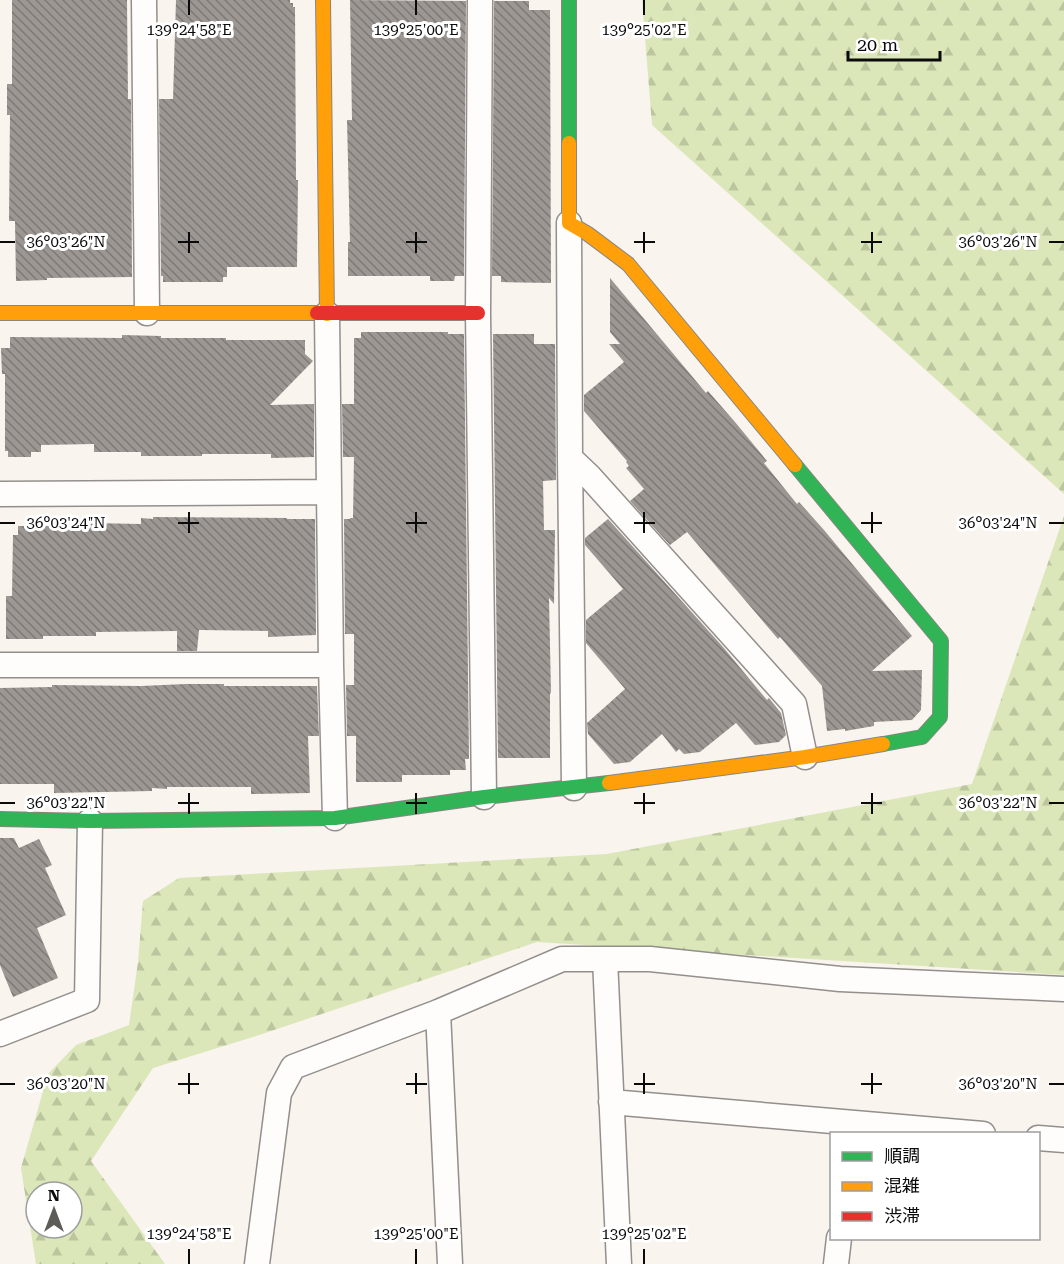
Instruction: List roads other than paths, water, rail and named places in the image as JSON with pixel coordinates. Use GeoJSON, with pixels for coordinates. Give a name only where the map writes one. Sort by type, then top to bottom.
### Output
{"type":"FeatureCollection","features":[{"type":"Feature","properties":{"kind":"street"},"geometry":{"type":"LineString","coordinates":[[144,0],[147,312]]}},
{"type":"Feature","properties":{"kind":"street"},"geometry":{"type":"LineString","coordinates":[[323,0],[335,818]]}},
{"type":"Feature","properties":{"kind":"street"},"geometry":{"type":"LineString","coordinates":[[480,0],[478,312],[484,797]]}},
{"type":"Feature","properties":{"kind":"street"},"geometry":{"type":"LineString","coordinates":[[569,0],[570,458],[574,788]]}},
{"type":"Feature","properties":{"kind":"street"},"geometry":{"type":"LineString","coordinates":[[0,819],[90,821],[335,818],[805,757],[922,737],[940,717],[941,641],[628,264],[588,234],[569,223]]}},
{"type":"Feature","properties":{"kind":"street"},"geometry":{"type":"LineString","coordinates":[[0,312],[327,314],[478,312]]}},
{"type":"Feature","properties":{"kind":"street"},"geometry":{"type":"LineString","coordinates":[[570,458],[590,476],[794,704],[805,757]]}},
{"type":"Feature","properties":{"kind":"street"},"geometry":{"type":"LineString","coordinates":[[0,494],[329,492]]}},
{"type":"Feature","properties":{"kind":"street"},"geometry":{"type":"LineString","coordinates":[[0,665],[331,665]]}},
{"type":"Feature","properties":{"kind":"street"},"geometry":{"type":"LineString","coordinates":[[0,1034],[87,1000],[90,821]]}},
{"type":"Feature","properties":{"kind":"street"},"geometry":{"type":"LineString","coordinates":[[257,1264],[279,1093],[293,1067],[438,1012],[562,959],[650,959],[840,979],[1064,989]]}},
{"type":"Feature","properties":{"kind":"street"},"geometry":{"type":"LineString","coordinates":[[605,959],[619,1264]]}},
{"type":"Feature","properties":{"kind":"street"},"geometry":{"type":"LineString","coordinates":[[438,1012],[450,1264]]}},
{"type":"Feature","properties":{"kind":"street"},"geometry":{"type":"LineString","coordinates":[[611,1102],[853,1128],[940,1132]]}},
{"type":"Feature","properties":{"kind":"street"},"geometry":{"type":"LineString","coordinates":[[1040,1138],[1064,1140]]}},
{"type":"Feature","properties":{"kind":"street"},"geometry":{"type":"LineString","coordinates":[[836,1264],[839,1240]]}}]}
